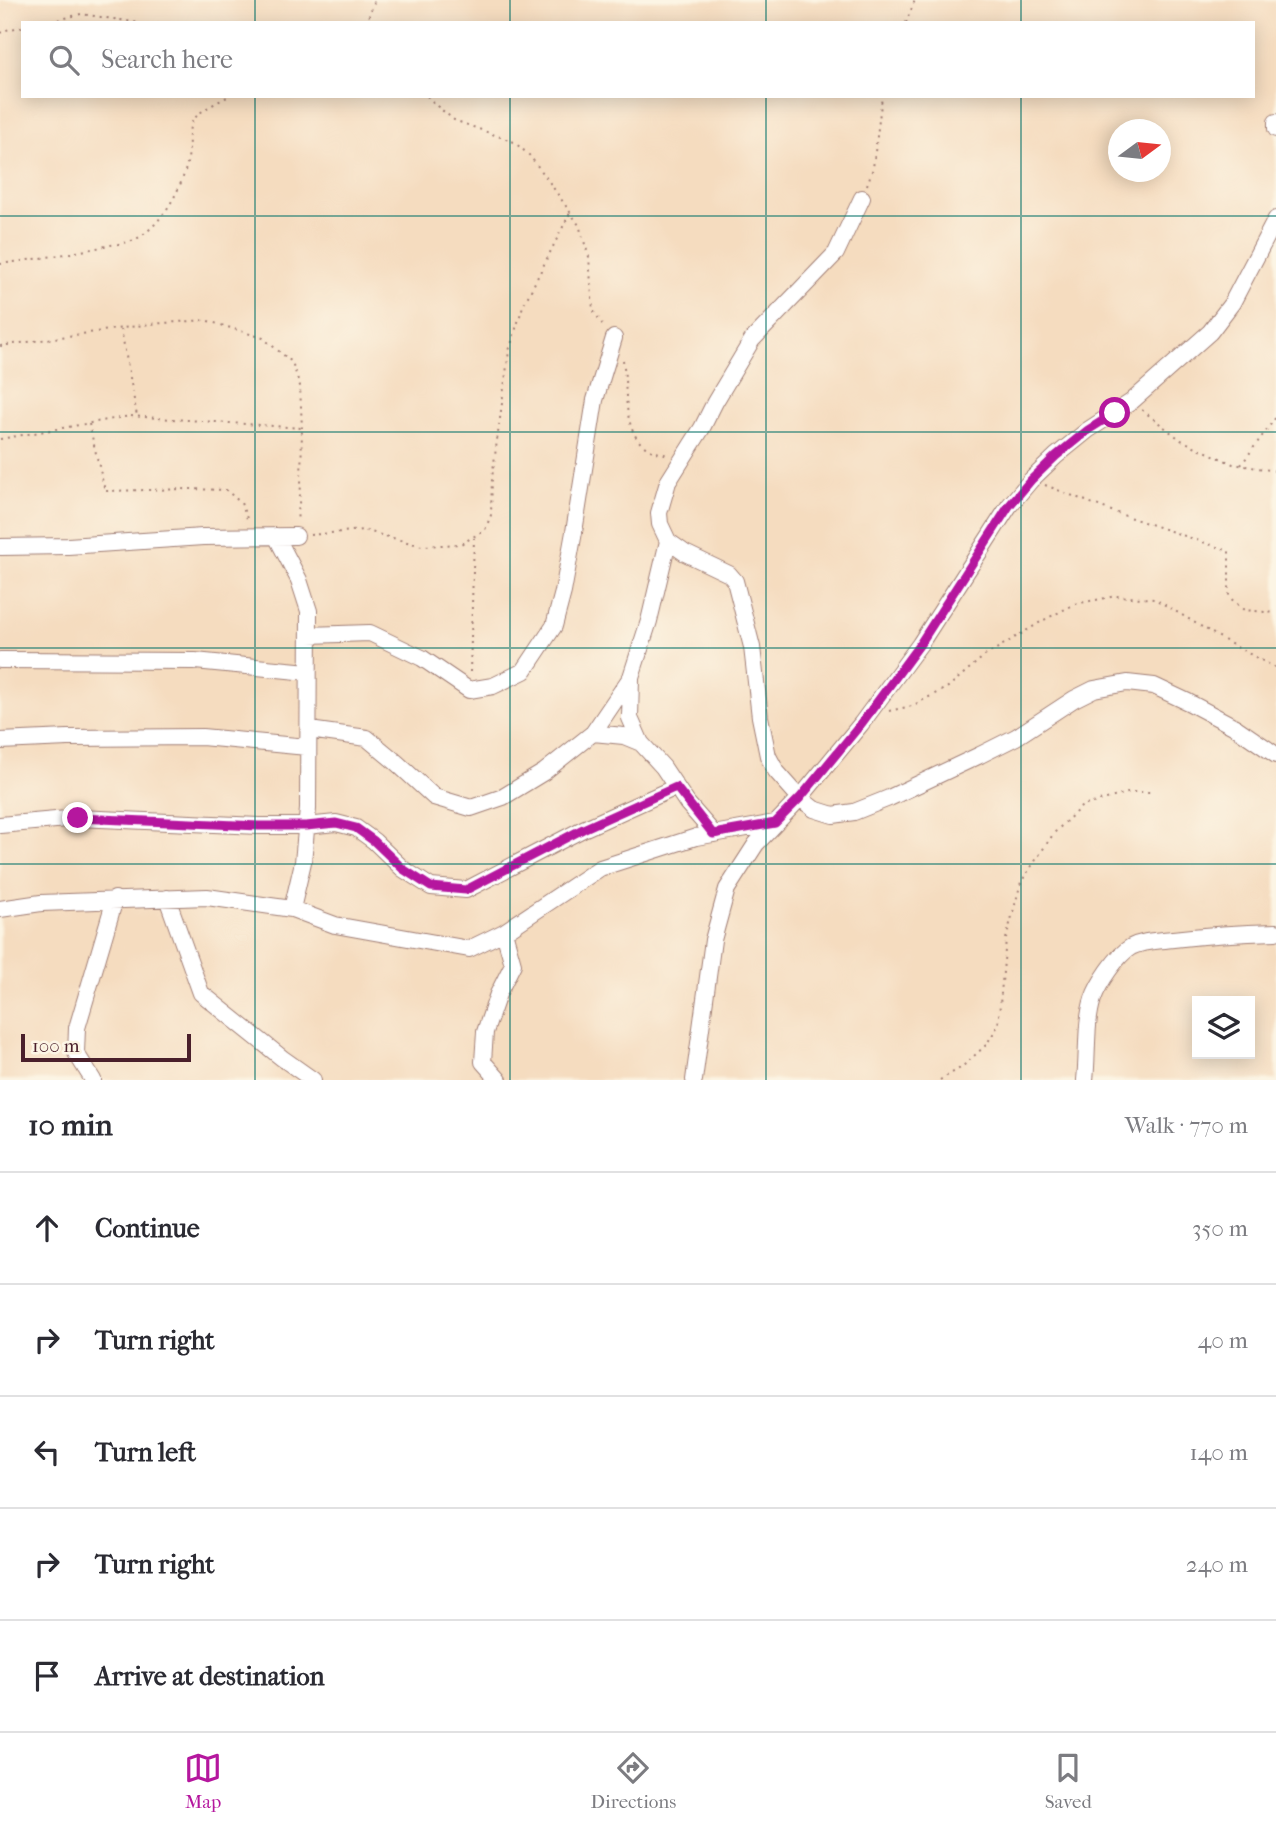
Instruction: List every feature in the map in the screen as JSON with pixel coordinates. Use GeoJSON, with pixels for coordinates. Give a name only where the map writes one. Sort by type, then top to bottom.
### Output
{"type":"FeatureCollection","features":[{"type":"Feature","properties":{"kind":"street"},"geometry":{"type":"LineString","coordinates":[[1276,122],[1276,129]]}},
{"type":"Feature","properties":{"kind":"street"},"geometry":{"type":"LineString","coordinates":[[862,198],[836,253],[752,340],[668,482],[659,513],[660,524],[668,541],[685,553],[729,574],[735,581],[752,647],[760,717],[768,756],[776,771],[800,798],[814,809],[834,815],[854,812],[1016,737],[1074,699],[1094,690],[1128,683],[1154,686],[1188,702],[1235,727],[1276,755]]}},
{"type":"Feature","properties":{"kind":"street"},"geometry":{"type":"LineString","coordinates":[[694,1080],[713,940],[727,889],[756,844],[800,798],[861,724],[920,644],[1009,506],[1056,456],[1088,430],[1131,402],[1210,332],[1232,303],[1276,219]]}},
{"type":"Feature","properties":{"kind":"street"},"geometry":{"type":"LineString","coordinates":[[309,635],[370,633],[422,658],[469,690],[493,686],[524,671],[554,626],[572,544],[595,400],[614,338]]}},
{"type":"Feature","properties":{"kind":"street"},"geometry":{"type":"LineString","coordinates":[[276,536],[299,580],[309,611],[306,826],[303,862],[292,909]]}},
{"type":"Feature","properties":{"kind":"street"},"geometry":{"type":"LineString","coordinates":[[0,547],[68,546],[203,537],[296,536]]}},
{"type":"Feature","properties":{"kind":"street"},"geometry":{"type":"LineString","coordinates":[[0,741],[68,738],[367,738],[434,797],[471,808],[503,797],[544,772],[593,733],[631,677],[649,621],[668,541]]}},
{"type":"Feature","properties":{"kind":"street"},"geometry":{"type":"LineString","coordinates":[[0,660],[195,662],[308,672]]}},
{"type":"Feature","properties":{"kind":"street"},"geometry":{"type":"LineString","coordinates":[[631,677],[630,718],[641,743],[663,767],[713,834]]}},
{"type":"Feature","properties":{"kind":"street"},"geometry":{"type":"LineString","coordinates":[[593,733],[624,736],[641,743]]}},
{"type":"Feature","properties":{"kind":"street"},"geometry":{"type":"LineString","coordinates":[[0,825],[78,818],[259,826],[336,823],[356,828],[403,869],[431,887],[466,890],[583,829],[676,787]]}},
{"type":"Feature","properties":{"kind":"street"},"geometry":{"type":"LineString","coordinates":[[0,909],[41,903],[207,897],[292,909],[335,925],[469,949],[504,932],[600,868],[696,837],[775,823]]}},
{"type":"Feature","properties":{"kind":"street"},"geometry":{"type":"LineString","coordinates":[[167,898],[201,993],[313,1080]]}},
{"type":"Feature","properties":{"kind":"street"},"geometry":{"type":"LineString","coordinates":[[93,1080],[76,1053],[77,1028],[116,899]]}},
{"type":"Feature","properties":{"kind":"street"},"geometry":{"type":"LineString","coordinates":[[499,1080],[483,1062],[485,1032],[513,964],[504,932]]}},
{"type":"Feature","properties":{"kind":"street"},"geometry":{"type":"LineString","coordinates":[[1085,1080],[1093,999],[1116,960],[1128,948],[1143,942],[1230,933],[1276,932]]}},
{"type":"Feature","properties":{"kind":"path"},"geometry":{"type":"LineString","coordinates":[[367,21],[375,0]]}},
{"type":"Feature","properties":{"kind":"path"},"geometry":{"type":"LineString","coordinates":[[907,21],[915,0]]}},
{"type":"Feature","properties":{"kind":"path"},"geometry":{"type":"LineString","coordinates":[[53,21],[81,14],[127,21]]}},
{"type":"Feature","properties":{"kind":"path"},"geometry":{"type":"LineString","coordinates":[[0,33],[21,27]]}},
{"type":"Feature","properties":{"kind":"path"},"geometry":{"type":"LineString","coordinates":[[0,264],[136,240],[163,216],[179,189],[187,163],[188,138],[195,118],[226,98]]}},
{"type":"Feature","properties":{"kind":"path"},"geometry":{"type":"LineString","coordinates":[[429,98],[454,120],[514,142],[529,155],[579,225],[589,257],[593,310],[614,338]]}},
{"type":"Feature","properties":{"kind":"path"},"geometry":{"type":"LineString","coordinates":[[862,198],[873,168],[882,98]]}},
{"type":"Feature","properties":{"kind":"path"},"geometry":{"type":"LineString","coordinates":[[0,346],[121,328],[205,320],[263,338],[292,362],[300,386],[302,486],[296,536],[363,530],[422,546],[461,544],[485,530],[491,515],[492,478],[509,351],[523,306],[570,212]]}},
{"type":"Feature","properties":{"kind":"path"},"geometry":{"type":"LineString","coordinates":[[121,328],[137,416]]}},
{"type":"Feature","properties":{"kind":"path"},"geometry":{"type":"LineString","coordinates":[[623,358],[626,407],[630,426],[638,440],[648,449],[681,459]]}},
{"type":"Feature","properties":{"kind":"path"},"geometry":{"type":"LineString","coordinates":[[1131,402],[1181,440],[1233,464],[1276,471]]}},
{"type":"Feature","properties":{"kind":"path"},"geometry":{"type":"LineString","coordinates":[[0,439],[130,416],[302,428]]}},
{"type":"Feature","properties":{"kind":"path"},"geometry":{"type":"LineString","coordinates":[[1241,466],[1276,417]]}},
{"type":"Feature","properties":{"kind":"path"},"geometry":{"type":"LineString","coordinates":[[89,423],[105,491],[226,491],[241,503],[254,537]]}},
{"type":"Feature","properties":{"kind":"path"},"geometry":{"type":"LineString","coordinates":[[1031,480],[1114,512],[1229,551],[1229,597],[1244,610],[1276,612]]}},
{"type":"Feature","properties":{"kind":"path"},"geometry":{"type":"LineString","coordinates":[[469,690],[474,537]]}},
{"type":"Feature","properties":{"kind":"path"},"geometry":{"type":"LineString","coordinates":[[890,711],[912,706],[948,687],[983,657],[1044,620],[1076,604],[1116,596],[1155,599],[1276,668]]}},
{"type":"Feature","properties":{"kind":"path"},"geometry":{"type":"LineString","coordinates":[[940,1080],[962,1067],[986,1045],[998,1026],[1006,939],[1021,882],[1054,833],[1082,806],[1131,792],[1151,792]]}},
{"type":"Feature","properties":{"kind":"route"},"geometry":{"type":"LineString","coordinates":[[78,818],[259,826],[336,823],[356,828],[403,869],[431,887],[466,890],[583,829],[676,787],[713,834],[775,823],[800,798],[867,716],[920,644],[1009,506],[1056,456],[1088,430],[1115,413]]}}]}
